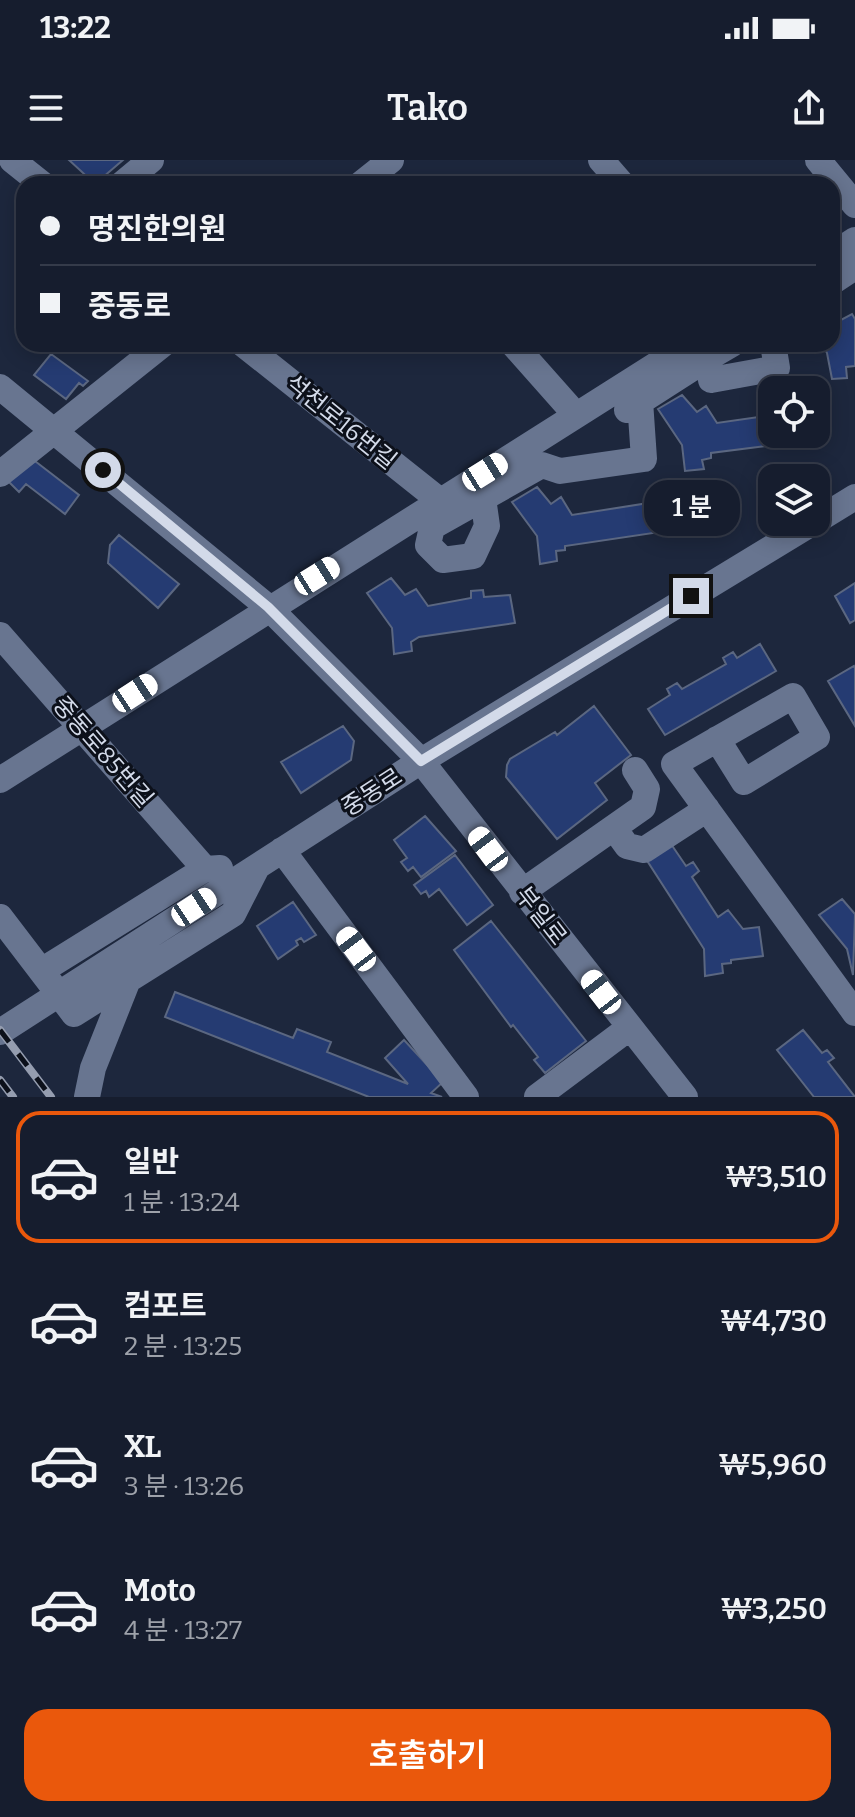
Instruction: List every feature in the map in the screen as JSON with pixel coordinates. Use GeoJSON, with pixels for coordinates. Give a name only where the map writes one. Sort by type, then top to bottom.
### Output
{"type":"FeatureCollection","features":[{"type":"Feature","properties":{"kind":"street"},"geometry":{"type":"LineString","coordinates":[[12,160],[32,176]]}},
{"type":"Feature","properties":{"kind":"street"},"geometry":{"type":"LineString","coordinates":[[132,176],[151,160]]}},
{"type":"Feature","properties":{"kind":"street"},"geometry":{"type":"LineString","coordinates":[[365,176],[391,160]]}},
{"type":"Feature","properties":{"kind":"street"},"geometry":{"type":"LineString","coordinates":[[601,160],[615,176]]}},
{"type":"Feature","properties":{"kind":"street"},"geometry":{"type":"LineString","coordinates":[[818,160],[831,176]]}},
{"type":"Feature","properties":{"kind":"street"},"geometry":{"type":"LineString","coordinates":[[840,187],[855,205]]}},
{"type":"Feature","properties":{"kind":"street"},"geometry":{"type":"LineString","coordinates":[[0,474],[153,352]]}},
{"type":"Feature","properties":{"kind":"street","name":"석천로16번길"},"geometry":{"type":"LineString","coordinates":[[253,352],[439,500]]}},
{"type":"Feature","properties":{"kind":"street"},"geometry":{"type":"LineString","coordinates":[[520,352],[576,415]]}},
{"type":"Feature","properties":{"kind":"street"},"geometry":{"type":"LineString","coordinates":[[0,780],[268,607],[576,415],[696,352]]}},
{"type":"Feature","properties":{"kind":"street"},"geometry":{"type":"LineString","coordinates":[[483,498],[542,465],[560,471],[644,459],[633,406],[697,352]]}},
{"type":"Feature","properties":{"kind":"street"},"geometry":{"type":"LineString","coordinates":[[698,352],[711,380],[777,368],[774,352]]}},
{"type":"Feature","properties":{"kind":"street","name":"부일로"},"geometry":{"type":"LineString","coordinates":[[0,387],[268,607],[421,761],[685,1097]]}},
{"type":"Feature","properties":{"kind":"street","name":"중동로"},"geometry":{"type":"LineString","coordinates":[[830,512],[855,497]]}},
{"type":"Feature","properties":{"kind":"street","name":"중동로"},"geometry":{"type":"LineString","coordinates":[[258,866],[421,761],[790,536]]}},
{"type":"Feature","properties":{"kind":"street","name":"중동로85번길"},"geometry":{"type":"LineString","coordinates":[[0,635],[212,880]]}},
{"type":"Feature","properties":{"kind":"street"},"geometry":{"type":"LineString","coordinates":[[717,739],[674,764],[855,1013]]}},
{"type":"Feature","properties":{"kind":"street"},"geometry":{"type":"LineString","coordinates":[[522,892],[643,807],[647,789],[635,770]]}},
{"type":"Feature","properties":{"kind":"street"},"geometry":{"type":"LineString","coordinates":[[614,828],[627,846],[644,850],[707,809]]}},
{"type":"Feature","properties":{"kind":"street"},"geometry":{"type":"LineString","coordinates":[[282,850],[466,1097]]}},
{"type":"Feature","properties":{"kind":"street"},"geometry":{"type":"LineString","coordinates":[[41,971],[212,880],[258,866]]}},
{"type":"Feature","properties":{"kind":"street"},"geometry":{"type":"LineString","coordinates":[[0,917],[74,1014],[233,914],[258,866]]}},
{"type":"Feature","properties":{"kind":"street"},"geometry":{"type":"LineString","coordinates":[[0,1032],[212,880]]}},
{"type":"Feature","properties":{"kind":"street"},"geometry":{"type":"LineString","coordinates":[[87,1097],[93,1068],[128,980]]}},
{"type":"Feature","properties":{"kind":"street"},"geometry":{"type":"LineString","coordinates":[[537,1097],[629,1028]]}},
{"type":"Feature","properties":{"kind":"building"},"geometry":{"type":"Polygon","coordinates":[[[69,160],[123,160],[104,176],[86,176],[69,160]]]}},
{"type":"Feature","properties":{"kind":"building"},"geometry":{"type":"Polygon","coordinates":[[[852,314],[855,319],[855,366],[846,367],[847,378],[832,379],[827,353],[840,352],[840,319],[852,314]]]}},
{"type":"Feature","properties":{"kind":"building"},"geometry":{"type":"Polygon","coordinates":[[[51,354],[88,381],[83,386],[79,383],[66,399],[34,375],[51,354]]]}},
{"type":"Feature","properties":{"kind":"building"},"geometry":{"type":"Polygon","coordinates":[[[682,395],[697,412],[706,406],[717,423],[758,417],[758,447],[711,453],[711,458],[702,460],[704,469],[685,471],[682,445],[658,409],[682,395]]]}},
{"type":"Feature","properties":{"kind":"building"},"geometry":{"type":"Polygon","coordinates":[[[31,458],[79,495],[65,514],[26,484],[19,492],[6,479],[31,458]]]}},
{"type":"Feature","properties":{"kind":"building"},"geometry":{"type":"Polygon","coordinates":[[[537,487],[551,504],[561,497],[572,515],[655,502],[660,532],[565,546],[565,550],[556,551],[557,561],[540,564],[537,536],[512,502],[537,487]]]}},
{"type":"Feature","properties":{"kind":"building"},"geometry":{"type":"Polygon","coordinates":[[[119,535],[179,584],[158,608],[108,563],[110,545],[119,535]]]}},
{"type":"Feature","properties":{"kind":"building"},"geometry":{"type":"Polygon","coordinates":[[[391,578],[405,595],[416,589],[428,606],[471,598],[471,591],[483,590],[484,597],[510,595],[515,623],[419,637],[411,642],[412,651],[394,654],[392,628],[367,593],[391,578]]]}},
{"type":"Feature","properties":{"kind":"building"},"geometry":{"type":"Polygon","coordinates":[[[855,583],[855,620],[850,623],[835,596],[855,583]]]}},
{"type":"Feature","properties":{"kind":"building"},"geometry":{"type":"Polygon","coordinates":[[[760,644],[776,671],[665,735],[648,709],[670,695],[667,689],[677,683],[682,689],[726,664],[723,658],[733,652],[737,658],[760,644]]]}},
{"type":"Feature","properties":{"kind":"building"},"geometry":{"type":"Polygon","coordinates":[[[855,668],[855,726],[828,681],[855,668]]]}},
{"type":"Feature","properties":{"kind":"building"},"geometry":{"type":"Polygon","coordinates":[[[594,706],[631,755],[595,783],[607,800],[557,839],[506,777],[507,765],[510,759],[555,732],[557,735],[594,706]]]}},
{"type":"Feature","properties":{"kind":"building"},"geometry":{"type":"Polygon","coordinates":[[[343,726],[354,741],[351,760],[301,793],[281,762],[343,726]]]}},
{"type":"Feature","properties":{"kind":"building"},"geometry":{"type":"Polygon","coordinates":[[[425,816],[456,851],[421,877],[413,867],[408,871],[401,862],[407,858],[394,840],[425,816]]]}},
{"type":"Feature","properties":{"kind":"building"},"geometry":{"type":"Polygon","coordinates":[[[671,844],[686,866],[693,862],[699,871],[692,877],[718,917],[728,910],[743,929],[759,927],[763,956],[731,960],[731,963],[722,964],[723,973],[705,976],[704,949],[646,859],[671,844]]]}},
{"type":"Feature","properties":{"kind":"building"},"geometry":{"type":"Polygon","coordinates":[[[455,855],[493,905],[467,925],[439,889],[429,897],[426,891],[421,894],[414,885],[455,855]]]}},
{"type":"Feature","properties":{"kind":"building"},"geometry":{"type":"Polygon","coordinates":[[[842,899],[855,914],[853,975],[847,949],[819,915],[842,899]]]}},
{"type":"Feature","properties":{"kind":"building"},"geometry":{"type":"Polygon","coordinates":[[[293,902],[316,935],[304,942],[301,938],[296,941],[298,945],[278,959],[257,926],[293,902]]]}},
{"type":"Feature","properties":{"kind":"building"},"geometry":{"type":"Polygon","coordinates":[[[491,921],[586,1041],[545,1073],[534,1060],[538,1057],[513,1025],[511,1027],[454,950],[491,921]]]}},
{"type":"Feature","properties":{"kind":"building"},"geometry":{"type":"Polygon","coordinates":[[[175,992],[293,1038],[297,1029],[331,1042],[327,1052],[408,1084],[385,1058],[404,1040],[443,1082],[431,1093],[442,1097],[369,1097],[165,1017],[175,992]]]}},
{"type":"Feature","properties":{"kind":"building"},"geometry":{"type":"Polygon","coordinates":[[[803,1030],[822,1053],[827,1050],[834,1058],[828,1062],[855,1097],[814,1097],[777,1050],[803,1030]]]}},
{"type":"Feature","properties":{"kind":"railway"},"geometry":{"type":"LineString","coordinates":[[0,1030],[51,1097]]}},
{"type":"Feature","properties":{"kind":"railway"},"geometry":{"type":"LineString","coordinates":[[0,1080],[13,1097]]}},
{"type":"Feature","properties":{"kind":"route"},"geometry":{"type":"LineString","coordinates":[[103,470],[268,607],[421,761],[691,596]]}}]}
